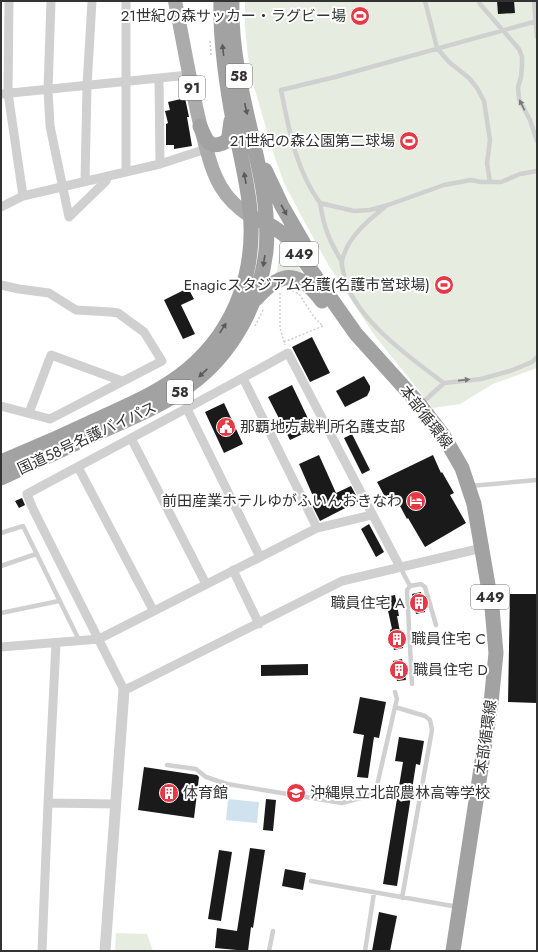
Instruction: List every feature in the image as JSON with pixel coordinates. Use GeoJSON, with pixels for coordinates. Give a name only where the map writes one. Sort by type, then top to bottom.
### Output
{"type":"FeatureCollection","features":[{"type":"Feature","properties":{"kind":"highway","name":"国道58号名護バイパス"},"geometry":{"type":"LineString","coordinates":[[1,462],[76,430],[137,401],[173,380],[199,359],[211,345],[228,319],[243,287],[251,248],[251,217],[231,108],[222,44],[221,1]]}},
{"type":"Feature","properties":{"kind":"highway","name":"国道58号名護バイパス"},"geometry":{"type":"LineString","coordinates":[[1,478],[152,408],[192,383],[210,367],[229,345],[259,303],[266,250],[266,223],[262,186],[255,149],[236,66],[233,39],[232,1]]}},
{"type":"Feature","properties":{"kind":"highway"},"geometry":{"type":"LineString","coordinates":[[200,126],[210,144],[216,145],[227,141],[229,136],[231,108]]}},
{"type":"Feature","properties":{"kind":"highway"},"geometry":{"type":"LineString","coordinates":[[255,149],[282,206],[309,254],[325,291]]}},
{"type":"Feature","properties":{"kind":"highway","name":"本部循環線"},"geometry":{"type":"LineString","coordinates":[[251,217],[279,230],[289,239],[356,334],[420,405],[444,435],[462,468],[474,504],[492,608],[495,641],[495,670],[453,951]]}},
{"type":"Feature","properties":{"kind":"highway"},"geometry":{"type":"LineString","coordinates":[[259,303],[262,293],[275,281],[284,278],[294,278],[310,287],[342,326],[356,334]]}},
{"type":"Feature","properties":{"kind":"main road","name":"本部循環線"},"geometry":{"type":"LineString","coordinates":[[176,1],[189,75],[206,149],[221,186],[236,206],[251,217]]}},
{"type":"Feature","properties":{"kind":"street"},"geometry":{"type":"LineString","coordinates":[[9,1],[5,94],[23,196]]}},
{"type":"Feature","properties":{"kind":"street"},"geometry":{"type":"LineString","coordinates":[[51,1],[48,90],[50,126],[69,217],[106,181],[108,176]]}},
{"type":"Feature","properties":{"kind":"street"},"geometry":{"type":"LineString","coordinates":[[85,181],[87,86],[92,1]]}},
{"type":"Feature","properties":{"kind":"street"},"geometry":{"type":"LineString","coordinates":[[126,1],[126,172]]}},
{"type":"Feature","properties":{"kind":"street"},"geometry":{"type":"LineString","coordinates":[[5,94],[189,75]]}},
{"type":"Feature","properties":{"kind":"street"},"geometry":{"type":"LineString","coordinates":[[159,79],[160,164]]}},
{"type":"Feature","properties":{"kind":"street"},"geometry":{"type":"LineString","coordinates":[[1,207],[23,196],[160,164],[206,149]]}},
{"type":"Feature","properties":{"kind":"street"},"geometry":{"type":"LineString","coordinates":[[1,285],[49,293],[76,310],[118,313],[144,332],[162,361],[50,419],[1,406]]}},
{"type":"Feature","properties":{"kind":"street"},"geometry":{"type":"LineString","coordinates":[[105,951],[124,690],[33,508],[28,494],[288,353],[400,567]]}},
{"type":"Feature","properties":{"kind":"street"},"geometry":{"type":"LineString","coordinates":[[29,413],[52,354],[122,381]]}},
{"type":"Feature","properties":{"kind":"street"},"geometry":{"type":"LineString","coordinates":[[243,378],[317,528]]}},
{"type":"Feature","properties":{"kind":"street"},"geometry":{"type":"LineString","coordinates":[[152,408],[160,422]]}},
{"type":"Feature","properties":{"kind":"street"},"geometry":{"type":"LineString","coordinates":[[187,409],[260,557]]}},
{"type":"Feature","properties":{"kind":"street"},"geometry":{"type":"LineString","coordinates":[[131,438],[206,584]]}},
{"type":"Feature","properties":{"kind":"street"},"geometry":{"type":"LineString","coordinates":[[78,466],[153,610]]}},
{"type":"Feature","properties":{"kind":"street"},"geometry":{"type":"LineString","coordinates":[[1,647],[99,639],[153,610],[317,528],[371,514]]}},
{"type":"Feature","properties":{"kind":"street"},"geometry":{"type":"LineString","coordinates":[[124,690],[259,624],[342,581],[482,548]]}},
{"type":"Feature","properties":{"kind":"street"},"geometry":{"type":"LineString","coordinates":[[233,570],[259,624]]}},
{"type":"Feature","properties":{"kind":"street"},"geometry":{"type":"LineString","coordinates":[[42,951],[56,643]]}},
{"type":"Feature","properties":{"kind":"street"},"geometry":{"type":"LineString","coordinates":[[48,803],[115,804]]}},
{"type":"Feature","properties":{"kind":"lane"},"geometry":{"type":"LineString","coordinates":[[424,1],[437,48],[449,62],[469,78],[477,88],[484,101],[490,140],[487,163],[490,182]]}},
{"type":"Feature","properties":{"kind":"lane"},"geometry":{"type":"LineString","coordinates":[[479,1],[501,30],[519,49],[522,57],[521,77],[518,87],[519,99],[530,120],[537,141]]}},
{"type":"Feature","properties":{"kind":"lane"},"geometry":{"type":"LineString","coordinates":[[534,1],[537,37]]}},
{"type":"Feature","properties":{"kind":"lane"},"geometry":{"type":"LineString","coordinates":[[444,383],[397,347],[371,322],[346,287],[342,262],[331,243],[323,223],[320,203],[306,183],[300,166],[290,132],[281,90],[335,78],[536,21]]}},
{"type":"Feature","properties":{"kind":"lane"},"geometry":{"type":"LineString","coordinates":[[320,203],[354,211],[370,210],[444,185],[471,180],[501,182],[520,174],[537,171]]}},
{"type":"Feature","properties":{"kind":"lane"},"geometry":{"type":"LineString","coordinates":[[342,262],[347,248],[356,233],[371,218],[388,205]]}},
{"type":"Feature","properties":{"kind":"lane"},"geometry":{"type":"LineString","coordinates":[[420,405],[444,383],[482,378],[503,373],[532,362],[537,357]]}},
{"type":"Feature","properties":{"kind":"lane"},"geometry":{"type":"LineString","coordinates":[[469,486],[537,480]]}},
{"type":"Feature","properties":{"kind":"lane"},"geometry":{"type":"LineString","coordinates":[[1,533],[23,526],[79,640]]}},
{"type":"Feature","properties":{"kind":"lane"},"geometry":{"type":"LineString","coordinates":[[1,566],[36,554]]}},
{"type":"Feature","properties":{"kind":"lane"},"geometry":{"type":"LineString","coordinates":[[400,567],[410,586]]}},
{"type":"Feature","properties":{"kind":"lane"},"geometry":{"type":"LineString","coordinates":[[412,684],[407,590],[410,586],[421,584],[425,587],[436,625]]}},
{"type":"Feature","properties":{"kind":"lane"},"geometry":{"type":"LineString","coordinates":[[1,613],[59,601]]}},
{"type":"Feature","properties":{"kind":"lane"},"geometry":{"type":"LineString","coordinates":[[167,764],[196,769],[206,777],[227,784],[342,803],[372,795],[397,699],[394,692]]}},
{"type":"Feature","properties":{"kind":"lane"},"geometry":{"type":"LineString","coordinates":[[395,708],[425,716],[430,720],[432,730],[402,898]]}},
{"type":"Feature","properties":{"kind":"lane"},"geometry":{"type":"LineString","coordinates":[[311,881],[460,908]]}},
{"type":"Feature","properties":{"kind":"lane"},"geometry":{"type":"LineString","coordinates":[[365,951],[374,893]]}},
{"type":"Feature","properties":{"kind":"lane"},"geometry":{"type":"LineString","coordinates":[[270,951],[274,931]]}},
{"type":"Feature","properties":{"kind":"path"},"geometry":{"type":"LineString","coordinates":[[210,40],[211,55]]}},
{"type":"Feature","properties":{"kind":"path"},"geometry":{"type":"LineString","coordinates":[[279,288],[281,299],[280,328],[288,353]]}},
{"type":"Feature","properties":{"kind":"path"},"geometry":{"type":"LineString","coordinates":[[284,342],[323,326],[314,317],[299,294],[290,289]]}},
{"type":"Feature","properties":{"kind":"path"},"geometry":{"type":"LineString","coordinates":[[255,327],[259,303]]}},
{"type":"Feature","properties":{"kind":"shaded area"},"geometry":{"type":"Polygon","coordinates":[[[245,1],[537,1],[537,368],[493,384],[460,404],[433,408],[375,336],[329,266],[284,183],[272,149],[253,83],[248,57],[245,26],[245,1]]]}},
{"type":"Feature","properties":{"kind":"shaded area"},"geometry":{"type":"Polygon","coordinates":[[[281,246],[288,251],[304,276],[276,276],[281,246]]]}},
{"type":"Feature","properties":{"kind":"shaded area"},"geometry":{"type":"Polygon","coordinates":[[[116,933],[147,934],[153,951],[115,951],[116,933]]]}},
{"type":"Feature","properties":{"kind":"water"},"geometry":{"type":"Polygon","coordinates":[[[228,799],[259,802],[257,823],[226,820],[228,799]]]}},
{"type":"Feature","properties":{"kind":"building"},"geometry":{"type":"Polygon","coordinates":[[[497,1],[514,1],[515,13],[498,14],[497,1]]]}},
{"type":"Feature","properties":{"kind":"building"},"geometry":{"type":"Polygon","coordinates":[[[185,98],[189,117],[187,117],[192,146],[174,149],[174,145],[166,145],[166,124],[168,123],[165,111],[170,110],[168,102],[185,98]]]}},
{"type":"Feature","properties":{"kind":"building"},"geometry":{"type":"Polygon","coordinates":[[[188,288],[194,299],[181,305],[195,334],[183,339],[164,300],[188,288]]]}},
{"type":"Feature","properties":{"kind":"building"},"geometry":{"type":"Polygon","coordinates":[[[312,337],[330,373],[310,382],[292,347],[312,337]]]}},
{"type":"Feature","properties":{"kind":"building"},"geometry":{"type":"Polygon","coordinates":[[[364,376],[370,386],[367,396],[345,407],[336,391],[364,376]]]}},
{"type":"Feature","properties":{"kind":"building"},"geometry":{"type":"Polygon","coordinates":[[[292,385],[313,429],[290,440],[268,397],[292,385]]]}},
{"type":"Feature","properties":{"kind":"building"},"geometry":{"type":"Polygon","coordinates":[[[224,403],[243,444],[224,453],[205,412],[224,403]]]}},
{"type":"Feature","properties":{"kind":"building"},"geometry":{"type":"Polygon","coordinates":[[[352,434],[370,470],[362,474],[344,438],[352,434]]]}},
{"type":"Feature","properties":{"kind":"building"},"geometry":{"type":"Polygon","coordinates":[[[319,455],[336,493],[351,486],[359,501],[320,521],[312,505],[316,503],[299,464],[319,455]]]}},
{"type":"Feature","properties":{"kind":"building"},"geometry":{"type":"Polygon","coordinates":[[[433,455],[441,473],[442,472],[454,493],[450,495],[466,523],[425,547],[408,518],[407,519],[393,493],[385,497],[377,482],[433,455]]]}},
{"type":"Feature","properties":{"kind":"building"},"geometry":{"type":"Polygon","coordinates":[[[22,498],[25,505],[19,508],[15,501],[22,498]]]}},
{"type":"Feature","properties":{"kind":"building"},"geometry":{"type":"Polygon","coordinates":[[[369,524],[384,552],[376,557],[361,529],[369,524]]]}},
{"type":"Feature","properties":{"kind":"building","name":"職員住宅 A"},"geometry":{"type":"Polygon","coordinates":[[[421,592],[425,612],[416,614],[412,594],[421,592]]]}},
{"type":"Feature","properties":{"kind":"building"},"geometry":{"type":"Polygon","coordinates":[[[510,594],[537,594],[537,703],[508,702],[510,594]]]}},
{"type":"Feature","properties":{"kind":"building"},"geometry":{"type":"Polygon","coordinates":[[[395,595],[403,648],[394,650],[390,630],[392,629],[385,597],[395,595]]]}},
{"type":"Feature","properties":{"kind":"building","name":"職員住宅 D"},"geometry":{"type":"Polygon","coordinates":[[[402,659],[406,680],[397,681],[393,661],[402,659]]]}},
{"type":"Feature","properties":{"kind":"building"},"geometry":{"type":"Polygon","coordinates":[[[308,664],[308,675],[261,676],[261,665],[308,664]]]}},
{"type":"Feature","properties":{"kind":"building"},"geometry":{"type":"Polygon","coordinates":[[[360,697],[386,702],[379,738],[374,737],[368,778],[357,777],[364,735],[353,733],[360,697]]]}},
{"type":"Feature","properties":{"kind":"building"},"geometry":{"type":"Polygon","coordinates":[[[399,737],[424,741],[420,765],[416,764],[397,886],[383,884],[403,762],[395,761],[399,737]]]}},
{"type":"Feature","properties":{"kind":"building","name":"体育館"},"geometry":{"type":"Polygon","coordinates":[[[144,767],[197,775],[199,777],[194,818],[138,810],[144,767]]]}},
{"type":"Feature","properties":{"kind":"building"},"geometry":{"type":"Polygon","coordinates":[[[266,799],[276,800],[273,831],[263,830],[266,799]]]}},
{"type":"Feature","properties":{"kind":"building"},"geometry":{"type":"Polygon","coordinates":[[[250,848],[265,850],[248,951],[215,948],[217,928],[237,931],[250,848]]]}},
{"type":"Feature","properties":{"kind":"building"},"geometry":{"type":"Polygon","coordinates":[[[219,850],[232,852],[221,921],[208,919],[219,850]]]}},
{"type":"Feature","properties":{"kind":"building"},"geometry":{"type":"Polygon","coordinates":[[[285,869],[306,873],[303,890],[282,886],[285,869]]]}},
{"type":"Feature","properties":{"kind":"building"},"geometry":{"type":"Polygon","coordinates":[[[379,912],[397,916],[390,951],[372,951],[379,912]]]}},
{"type":"Feature","properties":{"kind":"place","name":"21世紀の森サッカー・ラグビー場"},"geometry":{"type":"Point","coordinates":[360,16]}},
{"type":"Feature","properties":{"kind":"place","name":"21世紀の森公園第二球場"},"geometry":{"type":"Point","coordinates":[409,141]}},
{"type":"Feature","properties":{"kind":"place","name":"Enagicスタジアム名護(名護市営球場)"},"geometry":{"type":"Point","coordinates":[444,285]}},
{"type":"Feature","properties":{"kind":"place","name":"那覇地方裁判所名護支部"},"geometry":{"type":"Point","coordinates":[226,427]}},
{"type":"Feature","properties":{"kind":"place","name":"前田産業ホテルゆがふいんおきなわ"},"geometry":{"type":"Point","coordinates":[416,501]}},
{"type":"Feature","properties":{"kind":"place","name":"職員住宅 A"},"geometry":{"type":"Point","coordinates":[419,603]}},
{"type":"Feature","properties":{"kind":"place","name":"職員住宅 C"},"geometry":{"type":"Point","coordinates":[397,639]}},
{"type":"Feature","properties":{"kind":"place","name":"職員住宅 D"},"geometry":{"type":"Point","coordinates":[399,670]}},
{"type":"Feature","properties":{"kind":"place","name":"体育館"},"geometry":{"type":"Point","coordinates":[169,793]}},
{"type":"Feature","properties":{"kind":"place","name":"沖縄県立北部農林高等学校"},"geometry":{"type":"Point","coordinates":[296,793]}}]}
